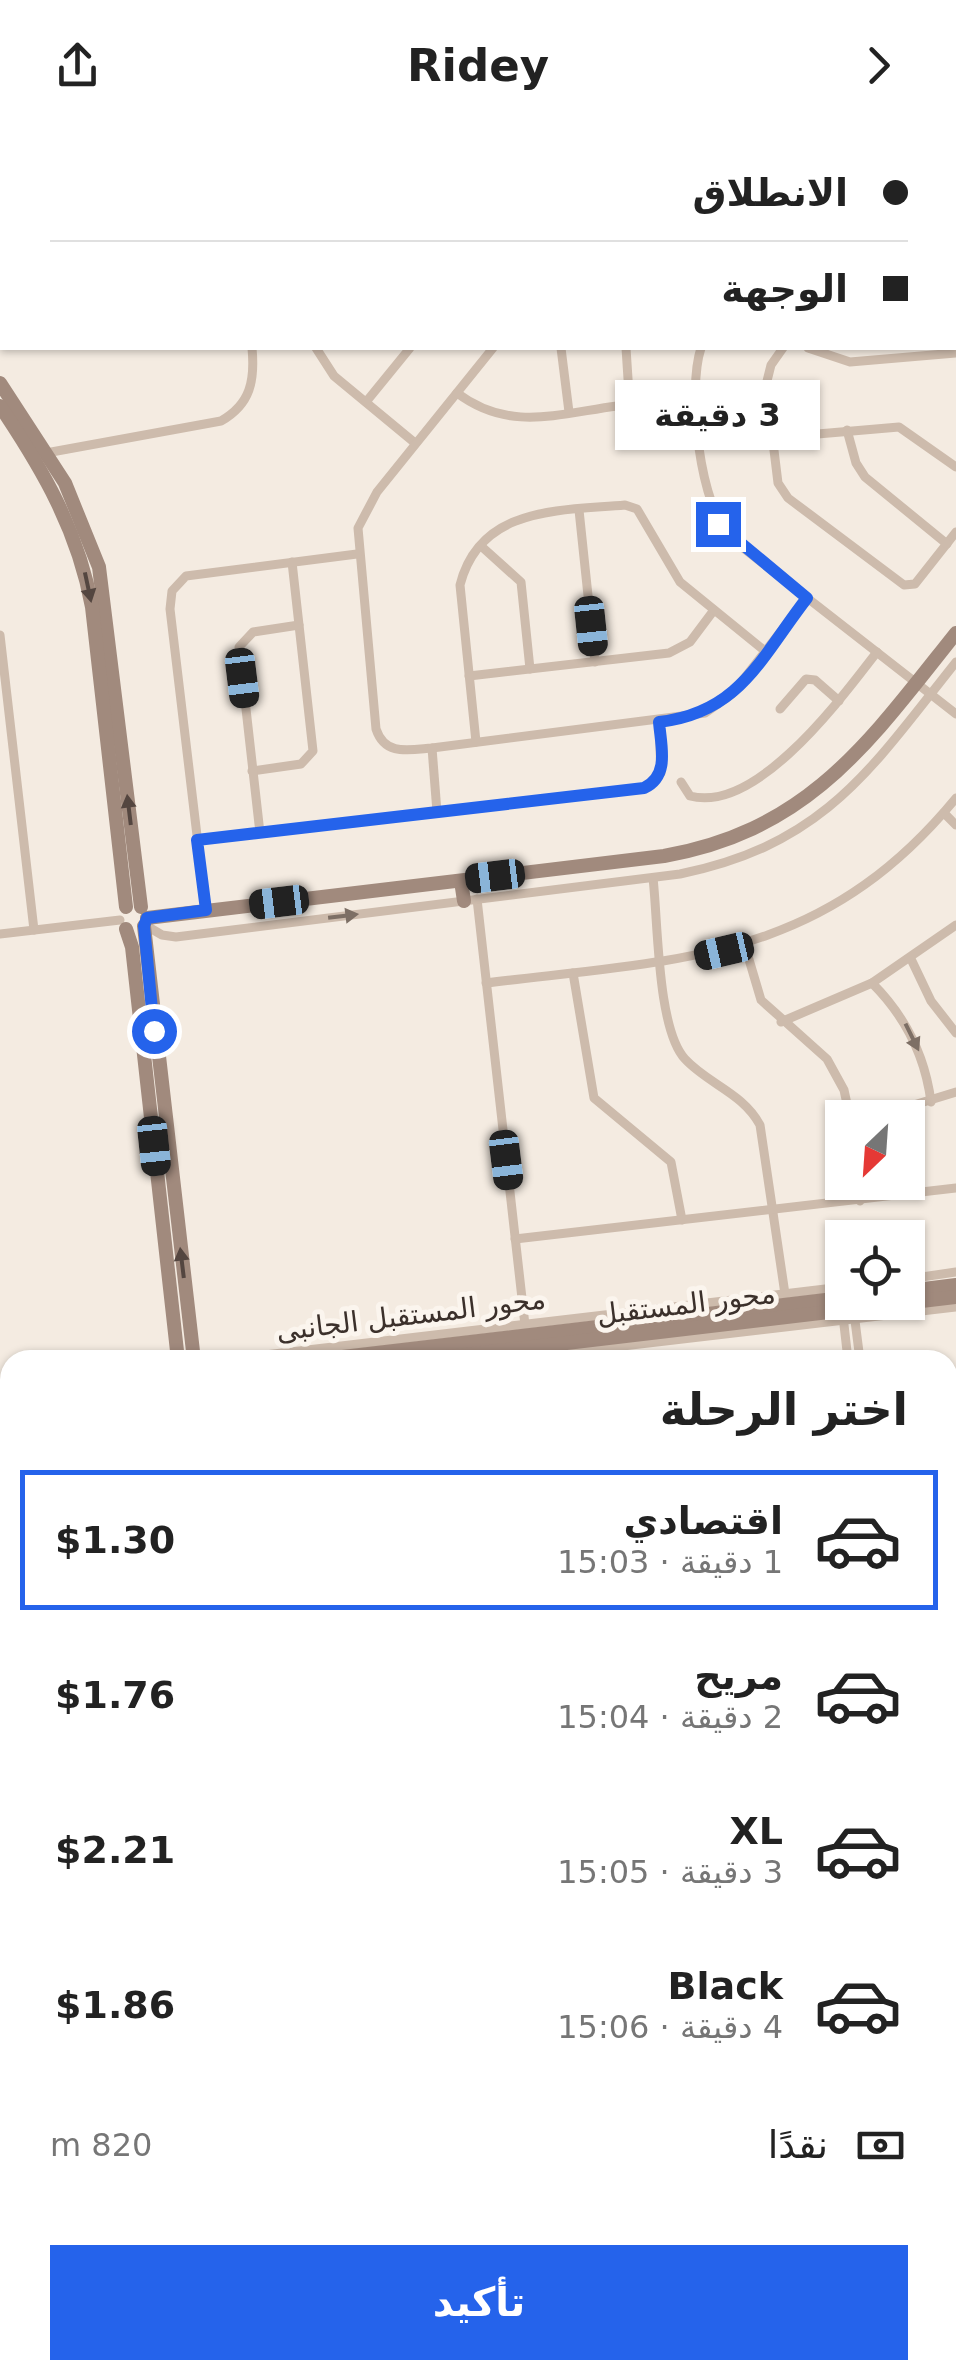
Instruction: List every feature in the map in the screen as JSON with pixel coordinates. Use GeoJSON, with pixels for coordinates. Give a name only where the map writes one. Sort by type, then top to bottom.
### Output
{"type":"FeatureCollection","features":[{"type":"Feature","properties":{"kind":"street"},"geometry":{"type":"LineString","coordinates":[[46,453],[221,421],[242,404],[250,391],[252,350]]}},
{"type":"Feature","properties":{"kind":"street"},"geometry":{"type":"LineString","coordinates":[[317,350],[334,376],[415,443]]}},
{"type":"Feature","properties":{"kind":"street"},"geometry":{"type":"LineString","coordinates":[[366,402],[404,350]]}},
{"type":"Feature","properties":{"kind":"street"},"geometry":{"type":"LineString","coordinates":[[491,350],[362,515],[357,554],[378,736],[396,750],[432,748],[659,722],[715,708],[732,694],[807,598]]}},
{"type":"Feature","properties":{"kind":"street"},"geometry":{"type":"LineString","coordinates":[[561,350],[569,412]]}},
{"type":"Feature","properties":{"kind":"street"},"geometry":{"type":"LineString","coordinates":[[457,393],[497,416],[569,412],[624,402],[630,388],[626,350]]}},
{"type":"Feature","properties":{"kind":"street"},"geometry":{"type":"LineString","coordinates":[[701,350],[695,376],[712,514],[732,540],[956,714]]}},
{"type":"Feature","properties":{"kind":"street"},"geometry":{"type":"LineString","coordinates":[[782,350],[771,365],[766,385],[778,483],[788,498],[899,583],[916,584],[956,532]]}},
{"type":"Feature","properties":{"kind":"street"},"geometry":{"type":"LineString","coordinates":[[813,350],[840,361],[956,352]]}},
{"type":"Feature","properties":{"kind":"street"},"geometry":{"type":"LineString","coordinates":[[878,350],[879,360]]}},
{"type":"Feature","properties":{"kind":"street"},"geometry":{"type":"LineString","coordinates":[[0,383],[81,515],[103,585],[177,1350]]}},
{"type":"Feature","properties":{"kind":"street"},"geometry":{"type":"LineString","coordinates":[[0,406],[53,490],[82,558],[136,919]]}},
{"type":"Feature","properties":{"kind":"street"},"geometry":{"type":"LineString","coordinates":[[771,438],[900,427],[956,467]]}},
{"type":"Feature","properties":{"kind":"street"},"geometry":{"type":"LineString","coordinates":[[848,430],[856,463],[864,477],[947,544]]}},
{"type":"Feature","properties":{"kind":"street"},"geometry":{"type":"LineString","coordinates":[[476,742],[460,585],[481,546],[496,529],[518,516],[625,505],[638,509],[670,570],[766,651]]}},
{"type":"Feature","properties":{"kind":"street"},"geometry":{"type":"LineString","coordinates":[[578,510],[595,662]]}},
{"type":"Feature","properties":{"kind":"street"},"geometry":{"type":"LineString","coordinates":[[481,546],[521,582],[530,669]]}},
{"type":"Feature","properties":{"kind":"street"},"geometry":{"type":"LineString","coordinates":[[206,910],[170,609],[172,590],[186,576],[357,554]]}},
{"type":"Feature","properties":{"kind":"street"},"geometry":{"type":"LineString","coordinates":[[252,771],[301,764],[313,751],[292,562]]}},
{"type":"Feature","properties":{"kind":"street"},"geometry":{"type":"LineString","coordinates":[[469,676],[676,651],[696,637],[714,610]]}},
{"type":"Feature","properties":{"kind":"street"},"geometry":{"type":"LineString","coordinates":[[260,833],[239,646],[253,632],[299,626]]}},
{"type":"Feature","properties":{"kind":"street"},"geometry":{"type":"LineString","coordinates":[[0,934],[664,856],[752,831],[830,782],[956,633]]}},
{"type":"Feature","properties":{"kind":"street"},"geometry":{"type":"LineString","coordinates":[[0,635],[34,930]]}},
{"type":"Feature","properties":{"kind":"street"},"geometry":{"type":"LineString","coordinates":[[681,782],[694,798],[752,780],[802,744],[877,652]]}},
{"type":"Feature","properties":{"kind":"street"},"geometry":{"type":"LineString","coordinates":[[136,919],[162,935],[176,936],[653,878],[718,865],[798,832],[864,777],[956,662]]}},
{"type":"Feature","properties":{"kind":"street"},"geometry":{"type":"LineString","coordinates":[[780,709],[806,678],[815,680],[840,701]]}},
{"type":"Feature","properties":{"kind":"street"},"geometry":{"type":"LineString","coordinates":[[197,840],[650,786],[661,773],[659,722]]}},
{"type":"Feature","properties":{"kind":"street"},"geometry":{"type":"LineString","coordinates":[[432,748],[438,812]]}},
{"type":"Feature","properties":{"kind":"street"},"geometry":{"type":"LineString","coordinates":[[486,983],[662,961],[745,946],[803,923],[854,894],[908,851],[956,798]]}},
{"type":"Feature","properties":{"kind":"street"},"geometry":{"type":"LineString","coordinates":[[944,813],[956,825]]}},
{"type":"Feature","properties":{"kind":"street"},"geometry":{"type":"LineString","coordinates":[[653,878],[675,1044],[688,1062],[740,1099],[756,1117],[762,1133],[785,1294]]}},
{"type":"Feature","properties":{"kind":"street"},"geometry":{"type":"LineString","coordinates":[[461,880],[470,900],[486,983],[525,1325]]}},
{"type":"Feature","properties":{"kind":"street"},"geometry":{"type":"LineString","coordinates":[[781,1022],[872,983],[956,926]]}},
{"type":"Feature","properties":{"kind":"street"},"geometry":{"type":"LineString","coordinates":[[745,946],[756,992],[781,1022],[811,1042],[827,1059],[846,1100]]}},
{"type":"Feature","properties":{"kind":"street"},"geometry":{"type":"LineString","coordinates":[[911,959],[931,1001],[956,1033]]}},
{"type":"Feature","properties":{"kind":"street"},"geometry":{"type":"LineString","coordinates":[[572,972],[590,1092],[602,1109],[671,1162],[682,1220]]}},
{"type":"Feature","properties":{"kind":"street"},"geometry":{"type":"LineString","coordinates":[[872,983],[909,1030],[926,1072],[931,1102]]}},
{"type":"Feature","properties":{"kind":"street"},"geometry":{"type":"LineString","coordinates":[[149,1038],[193,1350]]}},
{"type":"Feature","properties":{"kind":"street"},"geometry":{"type":"LineString","coordinates":[[925,1103],[956,1092]]}},
{"type":"Feature","properties":{"kind":"street"},"geometry":{"type":"LineString","coordinates":[[516,1239],[956,1188]]}},
{"type":"Feature","properties":{"kind":"street"},"geometry":{"type":"LineString","coordinates":[[925,1277],[956,1272]]}},
{"type":"Feature","properties":{"kind":"street"},"geometry":{"type":"LineString","coordinates":[[925,1289],[956,1284]]}},
{"type":"Feature","properties":{"kind":"street","name":"محور المستقبل الجانبى"},"geometry":{"type":"LineString","coordinates":[[310,1350],[785,1294],[822,1296]]}},
{"type":"Feature","properties":{"kind":"street","name":"محور المستقبل"},"geometry":{"type":"LineString","coordinates":[[396,1350],[825,1297]]}},
{"type":"Feature","properties":{"kind":"street","name":"محور المستقبل"},"geometry":{"type":"LineString","coordinates":[[925,1300],[956,1297]]}},
{"type":"Feature","properties":{"kind":"street","name":"محور المستقبل الجانبى"},"geometry":{"type":"LineString","coordinates":[[925,1307],[956,1307]]}},
{"type":"Feature","properties":{"kind":"street","name":"محور المستقبل الجانبى"},"geometry":{"type":"LineString","coordinates":[[567,1350],[825,1309]]}},
{"type":"Feature","properties":{"kind":"street","name":"محور المستقبل"},"geometry":{"type":"LineString","coordinates":[[501,1350],[825,1309]]}},
{"type":"Feature","properties":{"kind":"street"},"geometry":{"type":"LineString","coordinates":[[847,1320],[848,1350]]}},
{"type":"Feature","properties":{"kind":"street"},"geometry":{"type":"LineString","coordinates":[[850,1320],[857,1350]]}},
{"type":"Feature","properties":{"kind":"route"},"geometry":{"type":"LineString","coordinates":[[154,1031],[144,926],[147,918],[206,910],[197,840],[644,788],[654,783],[662,768],[659,722],[706,713],[726,700],[807,598],[732,540],[718,524]]}}]}
